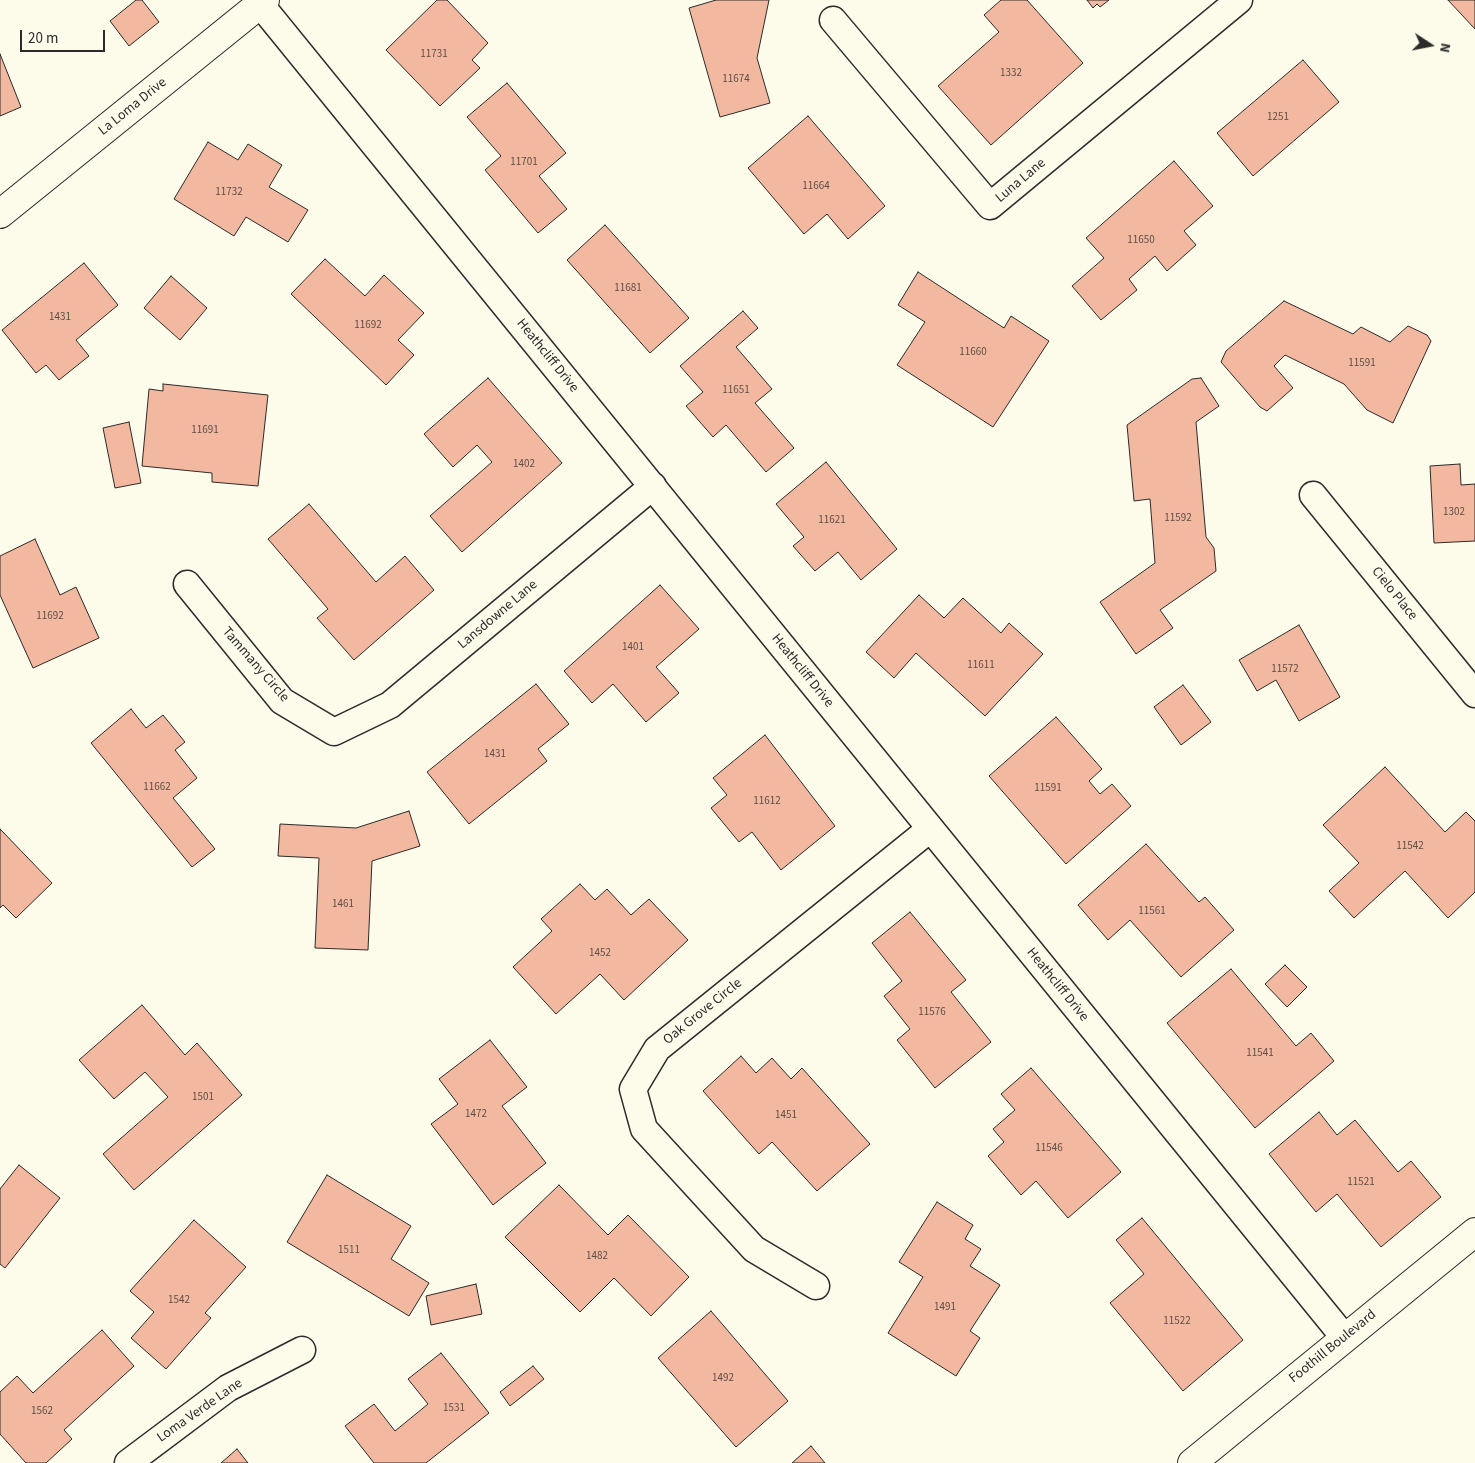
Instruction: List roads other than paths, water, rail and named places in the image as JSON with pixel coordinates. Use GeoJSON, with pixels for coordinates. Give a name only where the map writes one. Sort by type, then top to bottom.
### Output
{"type":"FeatureCollection","features":[{"type":"Feature","properties":{"kind":"street","name":"Luna Lane"},"geometry":{"type":"LineString","coordinates":[[833,20],[990,206],[1239,0]]}},
{"type":"Feature","properties":{"kind":"street","name":"La Loma Drive"},"geometry":{"type":"LineString","coordinates":[[0,214],[263,2]]}},
{"type":"Feature","properties":{"kind":"street","name":"Heathcliff Drive"},"geometry":{"type":"LineString","coordinates":[[263,2],[930,830],[1344,1337]]}},
{"type":"Feature","properties":{"kind":"street","name":"Lansdowne Lane"},"geometry":{"type":"LineString","coordinates":[[334,732],[390,705],[653,486]]}},
{"type":"Feature","properties":{"kind":"street","name":"Cielo Place"},"geometry":{"type":"LineString","coordinates":[[1313,495],[1472,683]]}},
{"type":"Feature","properties":{"kind":"street","name":"Tammany Circle"},"geometry":{"type":"LineString","coordinates":[[187,584],[282,701],[334,732]]}},
{"type":"Feature","properties":{"kind":"street","name":"Oak Grove Circle"},"geometry":{"type":"LineString","coordinates":[[816,1286],[754,1249],[644,1130],[633,1089],[657,1049],[930,830]]}},
{"type":"Feature","properties":{"kind":"street","name":"Foothill Boulevard"},"geometry":{"type":"LineString","coordinates":[[1192,1463],[1475,1232]]}},
{"type":"Feature","properties":{"kind":"street","name":"Loma Verde Lane"},"geometry":{"type":"LineString","coordinates":[[128,1463],[228,1388],[302,1350]]}}]}
